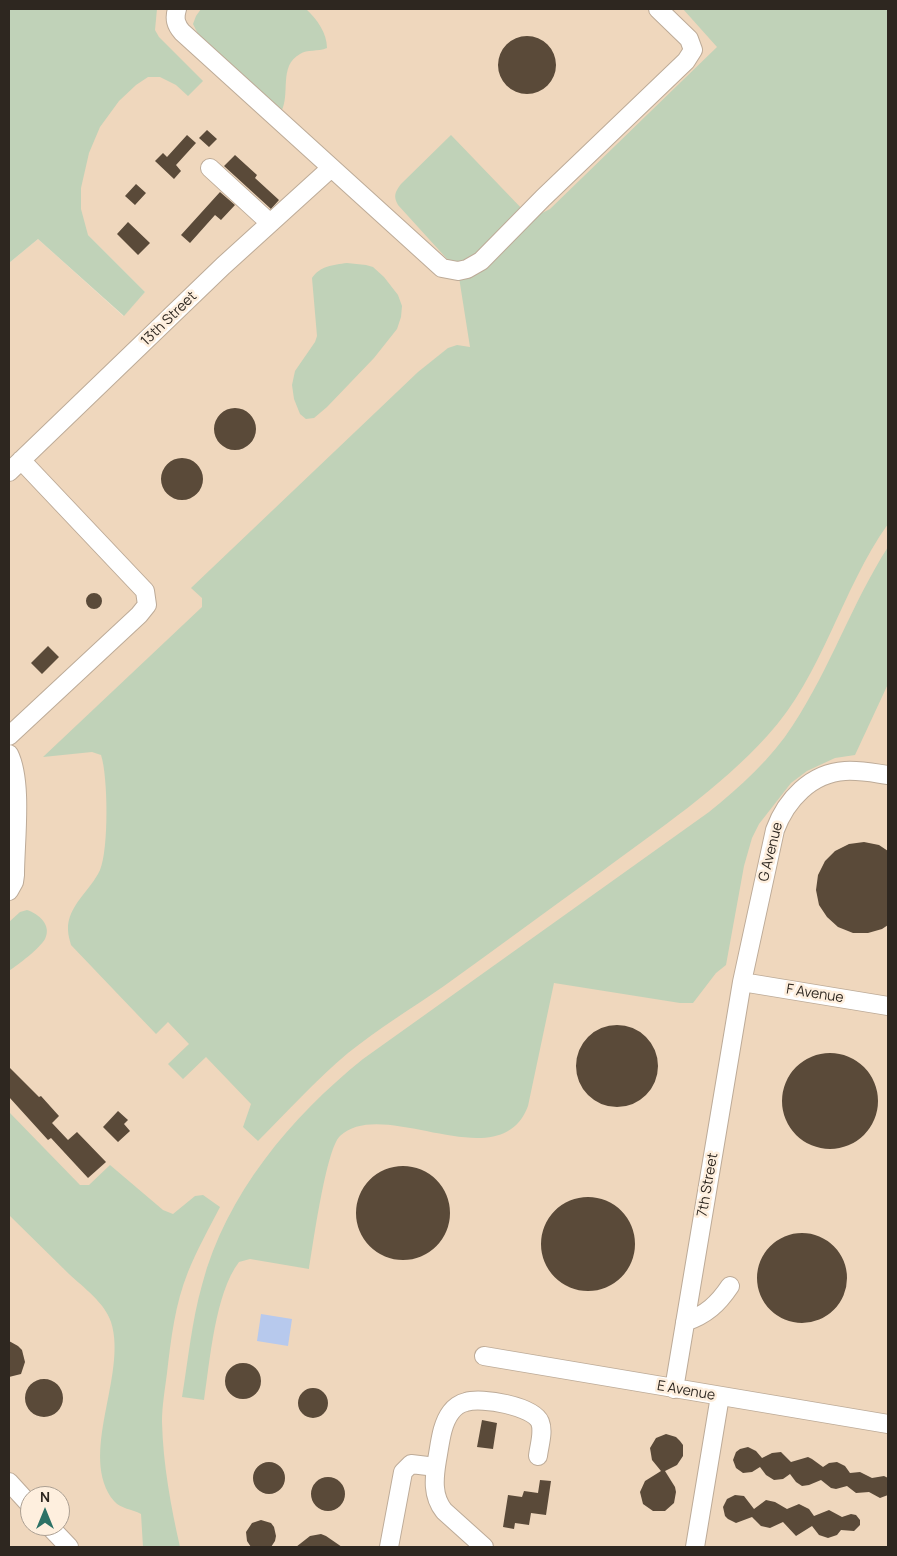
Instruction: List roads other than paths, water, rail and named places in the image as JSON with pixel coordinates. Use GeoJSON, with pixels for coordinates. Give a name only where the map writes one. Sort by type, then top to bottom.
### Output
{"type":"FeatureCollection","features":[{"type":"Feature","properties":{"kind":"lane"},"geometry":{"type":"LineString","coordinates":[[177,9],[175,19],[177,26],[182,32],[442,268],[451,271],[467,269],[481,261],[691,55],[693,50],[689,39],[658,9]]}},
{"type":"Feature","properties":{"kind":"lane"},"geometry":{"type":"LineString","coordinates":[[210,168],[270,223]]}},
{"type":"Feature","properties":{"kind":"lane","name":"13th Street"},"geometry":{"type":"LineString","coordinates":[[15,466],[270,223],[331,168]]}},
{"type":"Feature","properties":{"kind":"lane"},"geometry":{"type":"LineString","coordinates":[[9,736],[139,615],[147,605],[145,590],[15,466]]}},
{"type":"Feature","properties":{"kind":"lane"},"geometry":{"type":"LineString","coordinates":[[9,754],[15,769],[17,788],[15,875],[9,892]]}},
{"type":"Feature","properties":{"kind":"lane","name":"G Avenue"},"geometry":{"type":"LineString","coordinates":[[742,982],[775,830],[786,807],[808,785],[817,779],[835,772],[855,771],[888,775]]}},
{"type":"Feature","properties":{"kind":"lane","name":"F Avenue"},"geometry":{"type":"LineString","coordinates":[[742,982],[888,1006]]}},
{"type":"Feature","properties":{"kind":"lane","name":"7th Street"},"geometry":{"type":"LineString","coordinates":[[674,1389],[742,982]]}},
{"type":"Feature","properties":{"kind":"lane"},"geometry":{"type":"LineString","coordinates":[[685,1322],[708,1312],[722,1299],[730,1286]]}},
{"type":"Feature","properties":{"kind":"lane","name":"E Avenue"},"geometry":{"type":"LineString","coordinates":[[484,1356],[888,1424]]}},
{"type":"Feature","properties":{"kind":"lane"},"geometry":{"type":"LineString","coordinates":[[695,1547],[720,1396]]}},
{"type":"Feature","properties":{"kind":"lane"},"geometry":{"type":"LineString","coordinates":[[484,1547],[440,1506],[435,1493],[436,1467],[447,1419],[459,1405],[471,1401],[518,1407],[533,1414],[540,1423],[538,1456]]}},
{"type":"Feature","properties":{"kind":"lane"},"geometry":{"type":"LineString","coordinates":[[389,1547],[403,1472],[411,1464],[436,1467]]}},
{"type":"Feature","properties":{"kind":"lane"},"geometry":{"type":"LineString","coordinates":[[9,1482],[20,1494]]}},
{"type":"Feature","properties":{"kind":"lane"},"geometry":{"type":"LineString","coordinates":[[59,1536],[69,1547]]}},
{"type":"Feature","properties":{"kind":"water"},"geometry":{"type":"Polygon","coordinates":[[[261,1314],[292,1319],[288,1346],[257,1341],[261,1314]]]}}]}
